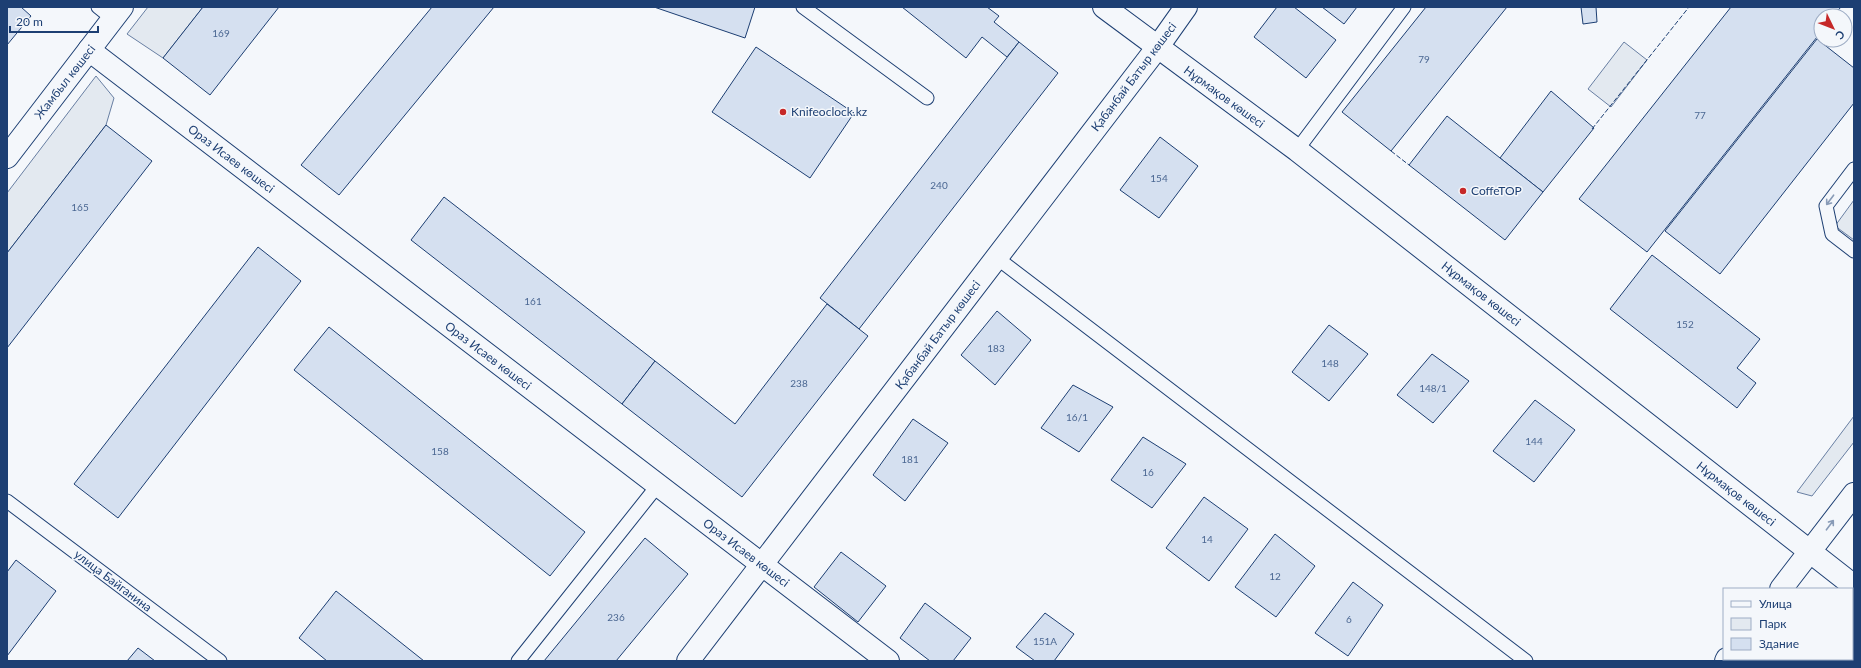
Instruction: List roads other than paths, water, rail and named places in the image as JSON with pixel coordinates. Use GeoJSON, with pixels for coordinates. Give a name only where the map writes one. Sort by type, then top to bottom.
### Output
{"type":"FeatureCollection","features":[{"type":"Feature","properties":{"kind":"street","name":"Нұрмақов көшесі"},"geometry":{"type":"LineString","coordinates":[[1104,7],[1157,48],[1298,150],[1854,586]]}},
{"type":"Feature","properties":{"kind":"street","name":"Қабанбай Батыр көшесі"},"geometry":{"type":"LineString","coordinates":[[688,661],[1157,48],[1186,7]]}},
{"type":"Feature","properties":{"kind":"street","name":"Жамбыл көшесі"},"geometry":{"type":"LineString","coordinates":[[11,145],[89,50],[111,11]]}},
{"type":"Feature","properties":{"kind":"street","name":"Ораз Исаев көшесі"},"geometry":{"type":"LineString","coordinates":[[89,50],[888,661]]}},
{"type":"Feature","properties":{"kind":"street"},"geometry":{"type":"LineString","coordinates":[[1782,588],[1854,494]]}},
{"type":"Feature","properties":{"kind":"lane"},"geometry":{"type":"LineString","coordinates":[[803,7],[927,98]]}},
{"type":"Feature","properties":{"kind":"lane"},"geometry":{"type":"LineString","coordinates":[[1298,150],[1404,7]]}},
{"type":"Feature","properties":{"kind":"lane"},"geometry":{"type":"LineString","coordinates":[[1854,169],[1826,206],[1832,234],[1854,251]]}},
{"type":"Feature","properties":{"kind":"lane"},"geometry":{"type":"LineString","coordinates":[[997,258],[1526,661]]}},
{"type":"Feature","properties":{"kind":"lane"},"geometry":{"type":"LineString","coordinates":[[518,661],[658,485]]}},
{"type":"Feature","properties":{"kind":"lane","name":"улица Байганина"},"geometry":{"type":"LineString","coordinates":[[7,500],[220,661]]}},
{"type":"Feature","properties":{"kind":"place","name":"Knifeoclock.kz"},"geometry":{"type":"Point","coordinates":[783,112]}},
{"type":"Feature","properties":{"kind":"place","name":"CoffeTOP"},"geometry":{"type":"Point","coordinates":[1463,191]}}]}
